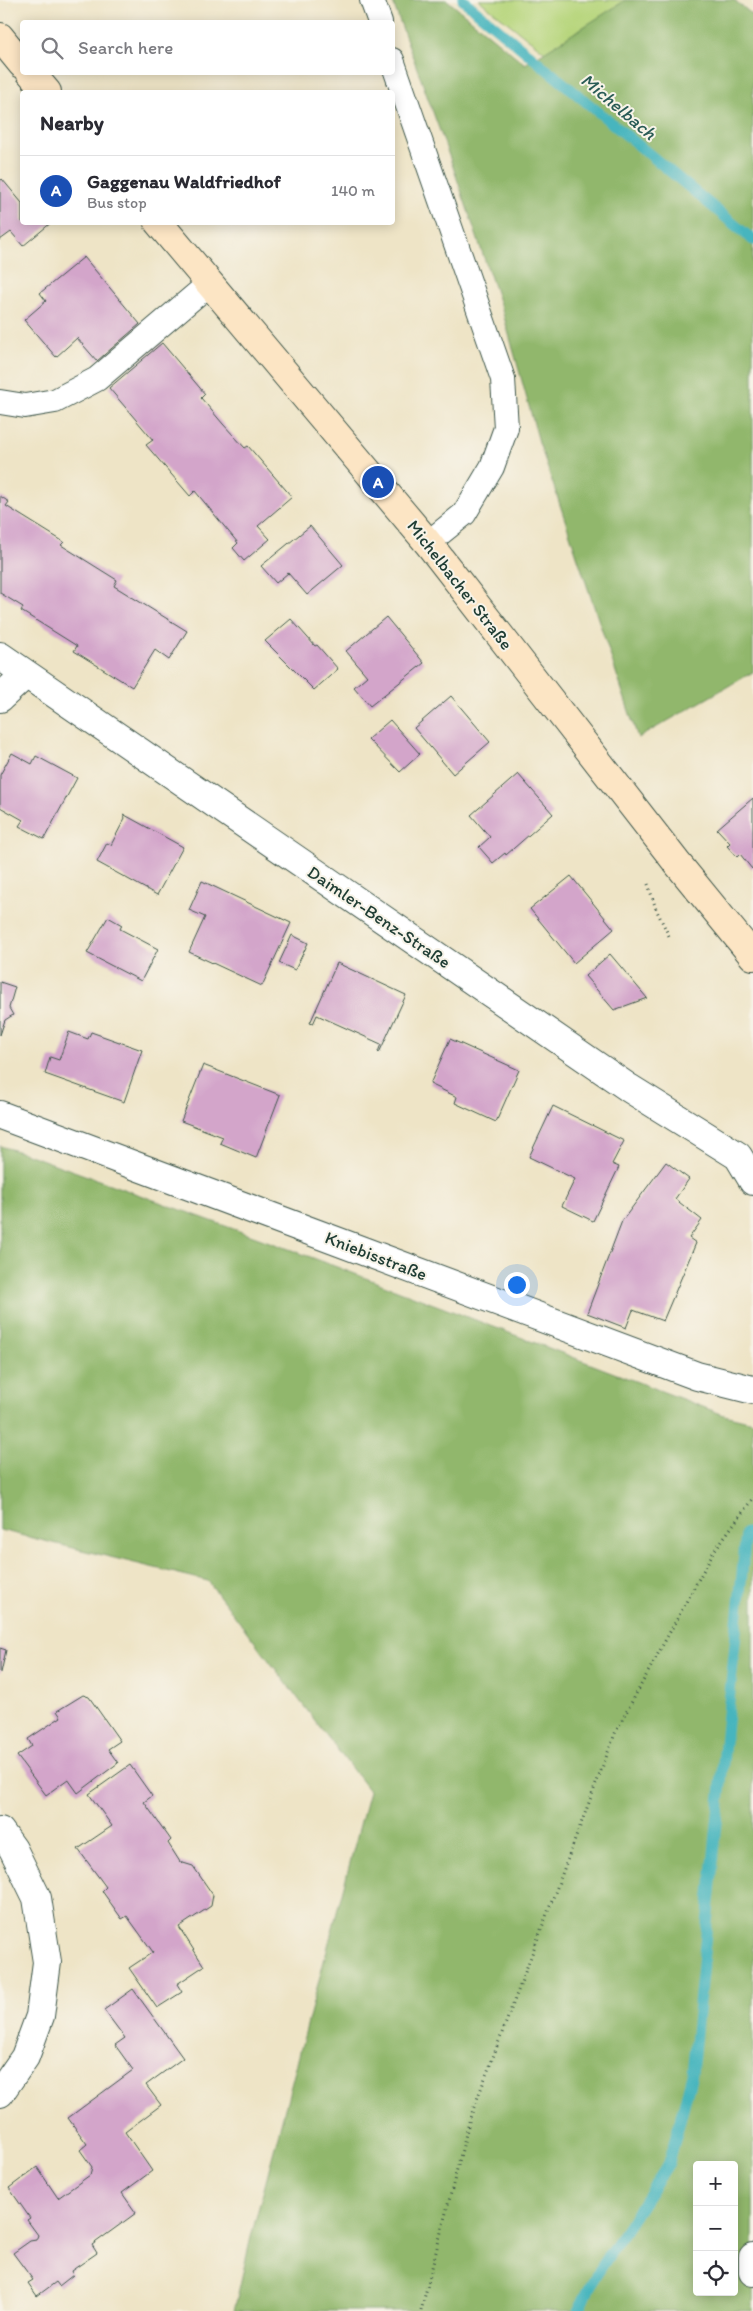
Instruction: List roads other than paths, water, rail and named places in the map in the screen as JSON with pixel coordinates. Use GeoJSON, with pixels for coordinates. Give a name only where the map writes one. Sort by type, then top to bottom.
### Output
{"type":"FeatureCollection","features":[{"type":"Feature","properties":{"kind":"main road"},"geometry":{"type":"LineString","coordinates":[[0,37],[20,62]]}},
{"type":"Feature","properties":{"kind":"main road"},"geometry":{"type":"LineString","coordinates":[[33,75],[45,90]]}},
{"type":"Feature","properties":{"kind":"main road","name":"Michelbacher Straße"},"geometry":{"type":"LineString","coordinates":[[161,225],[428,543],[670,855],[753,956]]}},
{"type":"Feature","properties":{"kind":"street","name":"Daimler-Benz-Straße"},"geometry":{"type":"LineString","coordinates":[[0,656],[628,1088],[738,1156],[753,1180]]}},
{"type":"Feature","properties":{"kind":"street"},"geometry":{"type":"LineString","coordinates":[[0,698],[25,675]]}},
{"type":"Feature","properties":{"kind":"street","name":"Kniebisstraße"},"geometry":{"type":"LineString","coordinates":[[0,1115],[697,1376],[753,1390]]}},
{"type":"Feature","properties":{"kind":"street"},"geometry":{"type":"LineString","coordinates":[[0,1832],[13,1849],[38,1898],[47,1962],[40,2016],[25,2057],[0,2094]]}},
{"type":"Feature","properties":{"kind":"street"},"geometry":{"type":"LineString","coordinates":[[753,2257],[753,2272]]}},
{"type":"Feature","properties":{"kind":"lane"},"geometry":{"type":"LineString","coordinates":[[372,0],[379,20]]}},
{"type":"Feature","properties":{"kind":"lane"},"geometry":{"type":"LineString","coordinates":[[395,69],[503,379],[506,428],[492,467],[464,514],[428,543]]}},
{"type":"Feature","properties":{"kind":"lane"},"geometry":{"type":"LineString","coordinates":[[0,402],[25,406],[55,401],[97,379],[210,283]]}},
{"type":"Feature","properties":{"kind":"waterway","name":"Michelbach"},"geometry":{"type":"LineString","coordinates":[[463,0],[753,240]]}},
{"type":"Feature","properties":{"kind":"waterway"},"geometry":{"type":"LineString","coordinates":[[578,2311],[595,2277],[669,2163],[692,2074],[746,1533]]}},
{"type":"Feature","properties":{"kind":"place","name":"Gaggenau Waldfriedhof"},"geometry":{"type":"Point","coordinates":[378,482]}}]}
